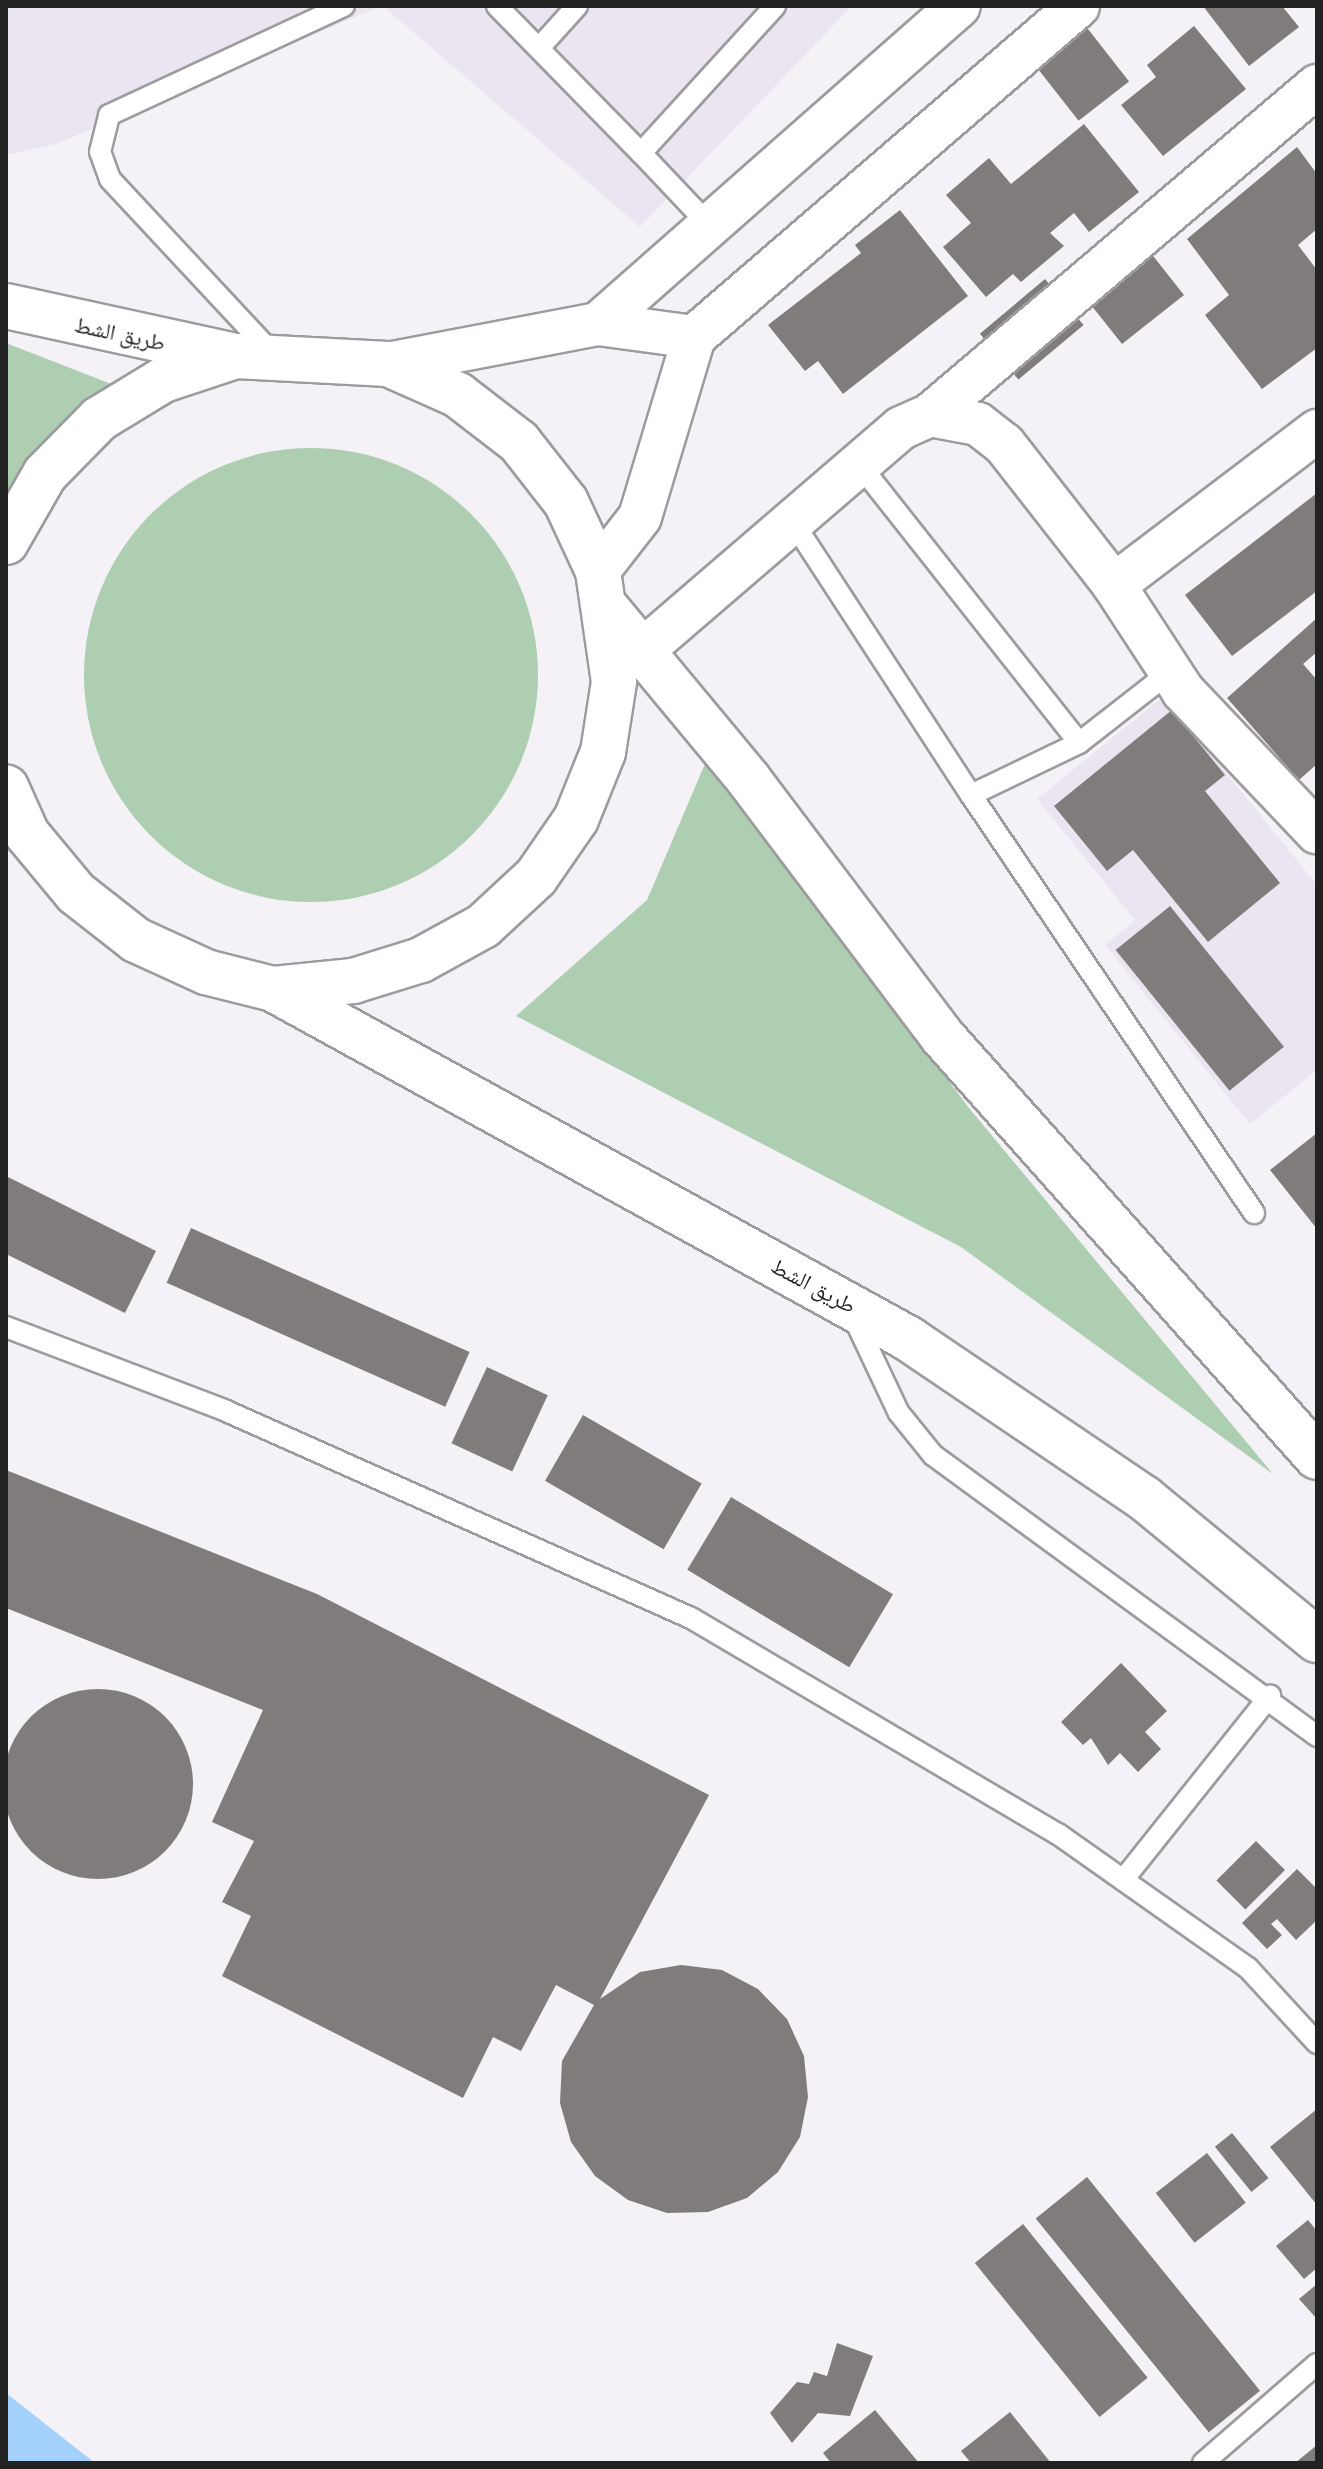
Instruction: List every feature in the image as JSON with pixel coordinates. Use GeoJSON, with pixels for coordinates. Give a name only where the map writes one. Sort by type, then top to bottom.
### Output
{"type":"FeatureCollection","features":[{"type":"Feature","properties":{"kind":"highway","name":"طريق الشط"},"geometry":{"type":"LineString","coordinates":[[6,306],[256,356]]}},
{"type":"Feature","properties":{"kind":"highway"},"geometry":{"type":"LineString","coordinates":[[6,542],[45,474],[99,419],[163,380],[256,356],[388,364],[458,395],[519,442],[566,502],[603,591],[643,650],[941,1035],[1317,1457]]}},
{"type":"Feature","properties":{"kind":"highway"},"geometry":{"type":"LineString","coordinates":[[6,787],[16,824],[76,893],[136,940],[206,972],[273,989],[353,981],[421,960],[483,926],[536,877],[576,819],[603,752],[614,682],[603,591]]}},
{"type":"Feature","properties":{"kind":"highway","name":"طريق الشط"},"geometry":{"type":"LineString","coordinates":[[273,989],[480,1110],[844,1300],[1144,1498],[1317,1640]]}},
{"type":"Feature","properties":{"kind":"street"},"geometry":{"type":"LineString","coordinates":[[598,324],[959,6]]}},
{"type":"Feature","properties":{"kind":"street"},"geometry":{"type":"LineString","coordinates":[[603,591],[640,517],[694,337],[1078,6]]}},
{"type":"Feature","properties":{"kind":"street"},"geometry":{"type":"LineString","coordinates":[[643,650],[791,519],[901,428],[930,415],[1317,86]]}},
{"type":"Feature","properties":{"kind":"street"},"geometry":{"type":"LineString","coordinates":[[388,364],[598,324],[694,337]]}},
{"type":"Feature","properties":{"kind":"street"},"geometry":{"type":"LineString","coordinates":[[930,415],[978,424],[1004,444],[1114,585],[1171,671],[1273,793],[1317,832]]}},
{"type":"Feature","properties":{"kind":"street"},"geometry":{"type":"LineString","coordinates":[[1114,585],[1317,431]]}},
{"type":"Feature","properties":{"kind":"lane"},"geometry":{"type":"LineString","coordinates":[[256,356],[110,179],[100,152],[109,115],[344,6]]}},
{"type":"Feature","properties":{"kind":"lane"},"geometry":{"type":"LineString","coordinates":[[497,6],[710,226]]}},
{"type":"Feature","properties":{"kind":"lane"},"geometry":{"type":"LineString","coordinates":[[539,48],[577,6]]}},
{"type":"Feature","properties":{"kind":"lane"},"geometry":{"type":"LineString","coordinates":[[641,153],[775,6]]}},
{"type":"Feature","properties":{"kind":"lane"},"geometry":{"type":"LineString","coordinates":[[859,464],[1079,743]]}},
{"type":"Feature","properties":{"kind":"lane"},"geometry":{"type":"LineString","coordinates":[[791,519],[971,795],[1254,1213]]}},
{"type":"Feature","properties":{"kind":"lane"},"geometry":{"type":"LineString","coordinates":[[971,795],[1079,743],[1171,671]]}},
{"type":"Feature","properties":{"kind":"lane"},"geometry":{"type":"LineString","coordinates":[[844,1300],[899,1413],[933,1455],[1270,1696],[1317,1736]]}},
{"type":"Feature","properties":{"kind":"lane"},"geometry":{"type":"LineString","coordinates":[[6,1327],[224,1410],[691,1618],[1058,1834],[1248,1968],[1317,2043]]}},
{"type":"Feature","properties":{"kind":"lane"},"geometry":{"type":"LineString","coordinates":[[1123,1880],[1270,1696]]}},
{"type":"Feature","properties":{"kind":"lane"},"geometry":{"type":"LineString","coordinates":[[1203,2463],[1317,2364]]}},
{"type":"Feature","properties":{"kind":"shaded area"},"geometry":{"type":"Polygon","coordinates":[[[6,6],[381,6],[56,144],[6,155],[6,6]]]}},
{"type":"Feature","properties":{"kind":"shaded area"},"geometry":{"type":"Polygon","coordinates":[[[383,6],[852,6],[640,227],[383,6]]]}},
{"type":"Feature","properties":{"kind":"shaded area"},"geometry":{"type":"Polygon","coordinates":[[[1164,696],[1317,885],[1317,1070],[1250,1124],[1105,945],[1135,920],[1037,799],[1164,696]]]}},
{"type":"Feature","properties":{"kind":"green space"},"geometry":{"type":"Polygon","coordinates":[[[6,343],[119,387],[6,511],[6,343]]]}},
{"type":"Feature","properties":{"kind":"green space"},"geometry":{"type":"Polygon","coordinates":[[[311,448],[355,452],[398,465],[437,486],[472,514],[500,549],[521,588],[534,631],[538,675],[534,719],[521,762],[500,801],[472,836],[437,864],[398,885],[355,898],[311,902],[267,898],[224,885],[185,864],[150,836],[122,801],[101,762],[88,719],[84,675],[88,631],[101,588],[122,549],[150,514],[185,486],[224,465],[267,452],[311,448]]]}},
{"type":"Feature","properties":{"kind":"green space"},"geometry":{"type":"Polygon","coordinates":[[[707,759],[969,1108],[1273,1474],[961,1247],[516,1016],[647,900],[707,759]]]}},
{"type":"Feature","properties":{"kind":"water"},"geometry":{"type":"Polygon","coordinates":[[[6,2393],[95,2463],[6,2463],[6,2393]]]}},
{"type":"Feature","properties":{"kind":"building"},"geometry":{"type":"Polygon","coordinates":[[[1203,6],[1282,6],[1299,27],[1249,66],[1203,6]]]}},
{"type":"Feature","properties":{"kind":"building"},"geometry":{"type":"Polygon","coordinates":[[[1081,20],[1129,81],[1079,121],[1031,59],[1081,20]]]}},
{"type":"Feature","properties":{"kind":"building"},"geometry":{"type":"Polygon","coordinates":[[[1194,26],[1246,89],[1163,156],[1121,105],[1156,77],[1147,65],[1194,26]]]}},
{"type":"Feature","properties":{"kind":"building"},"geometry":{"type":"Polygon","coordinates":[[[1084,124],[1139,192],[1089,232],[1074,213],[1050,233],[1064,246],[1021,282],[1013,274],[986,297],[943,247],[971,223],[946,195],[989,158],[1011,184],[1084,124]]]}},
{"type":"Feature","properties":{"kind":"building"},"geometry":{"type":"Polygon","coordinates":[[[1297,147],[1317,174],[1317,229],[1298,245],[1317,270],[1317,348],[1262,389],[1205,315],[1229,295],[1187,239],[1297,147]]]}},
{"type":"Feature","properties":{"kind":"building"},"geometry":{"type":"Polygon","coordinates":[[[900,210],[968,296],[843,394],[818,361],[805,371],[768,325],[861,253],[855,245],[900,210]]]}},
{"type":"Feature","properties":{"kind":"building"},"geometry":{"type":"Polygon","coordinates":[[[1107,237],[1132,267],[1150,252],[1184,295],[1122,344],[1064,271],[1107,237]]]}},
{"type":"Feature","properties":{"kind":"building"},"geometry":{"type":"Polygon","coordinates":[[[1045,279],[1084,325],[1018,380],[980,334],[1045,279]]]}},
{"type":"Feature","properties":{"kind":"building"},"geometry":{"type":"Polygon","coordinates":[[[1317,493],[1317,591],[1232,656],[1185,595],[1317,493]]]}},
{"type":"Feature","properties":{"kind":"building"},"geometry":{"type":"Polygon","coordinates":[[[1317,618],[1317,652],[1303,664],[1317,680],[1317,764],[1299,780],[1227,698],[1317,618]]]}},
{"type":"Feature","properties":{"kind":"building"},"geometry":{"type":"Polygon","coordinates":[[[1172,710],[1225,775],[1205,791],[1280,883],[1208,942],[1133,850],[1107,871],[1054,806],[1172,710]]]}},
{"type":"Feature","properties":{"kind":"building"},"geometry":{"type":"Polygon","coordinates":[[[1170,906],[1284,1047],[1230,1091],[1116,950],[1170,906]]]}},
{"type":"Feature","properties":{"kind":"building"},"geometry":{"type":"Polygon","coordinates":[[[1317,1133],[1317,1229],[1270,1170],[1317,1133]]]}},
{"type":"Feature","properties":{"kind":"building"},"geometry":{"type":"Polygon","coordinates":[[[6,1176],[156,1251],[125,1313],[6,1254],[6,1176]]]}},
{"type":"Feature","properties":{"kind":"building"},"geometry":{"type":"Polygon","coordinates":[[[191,1228],[470,1352],[445,1407],[167,1283],[191,1228]]]}},
{"type":"Feature","properties":{"kind":"building"},"geometry":{"type":"Polygon","coordinates":[[[487,1367],[548,1395],[512,1471],[452,1443],[487,1367]]]}},
{"type":"Feature","properties":{"kind":"building"},"geometry":{"type":"Polygon","coordinates":[[[583,1415],[702,1484],[664,1549],[545,1481],[583,1415]]]}},
{"type":"Feature","properties":{"kind":"building"},"geometry":{"type":"Polygon","coordinates":[[[6,1470],[317,1594],[709,1795],[600,1999],[640,1972],[681,1965],[722,1970],[758,1989],[787,2019],[804,2056],[808,2097],[800,2137],[778,2172],[747,2198],[708,2212],[667,2213],[628,2200],[595,2176],[571,2142],[560,2103],[562,2061],[594,2005],[556,1985],[521,2051],[493,2037],[463,2098],[222,1976],[251,1916],[222,1902],[254,1841],[212,1822],[263,1710],[6,1608],[6,1470]]]}},
{"type":"Feature","properties":{"kind":"building"},"geometry":{"type":"Polygon","coordinates":[[[731,1497],[893,1594],[849,1667],[687,1570],[731,1497]]]}},
{"type":"Feature","properties":{"kind":"building"},"geometry":{"type":"Polygon","coordinates":[[[1121,1663],[1167,1711],[1145,1732],[1161,1749],[1138,1772],[1120,1753],[1108,1765],[1091,1738],[1083,1745],[1061,1722],[1121,1663]]]}},
{"type":"Feature","properties":{"kind":"building"},"geometry":{"type":"Polygon","coordinates":[[[98,1689],[134,1696],[165,1717],[186,1748],[193,1784],[186,1820],[165,1851],[134,1872],[98,1879],[62,1872],[31,1851],[10,1820],[3,1784],[10,1748],[31,1717],[62,1696],[98,1689]]]}},
{"type":"Feature","properties":{"kind":"building"},"geometry":{"type":"Polygon","coordinates":[[[1256,1841],[1285,1870],[1245,1910],[1216,1881],[1256,1841]]]}},
{"type":"Feature","properties":{"kind":"building"},"geometry":{"type":"Polygon","coordinates":[[[1297,1869],[1317,1889],[1317,1920],[1296,1940],[1277,1919],[1271,1924],[1282,1935],[1267,1949],[1242,1923],[1297,1869]]]}},
{"type":"Feature","properties":{"kind":"building"},"geometry":{"type":"Polygon","coordinates":[[[1317,2109],[1317,2205],[1270,2147],[1317,2109]]]}},
{"type":"Feature","properties":{"kind":"building"},"geometry":{"type":"Polygon","coordinates":[[[1232,2133],[1269,2178],[1251,2192],[1215,2147],[1232,2133]]]}},
{"type":"Feature","properties":{"kind":"building"},"geometry":{"type":"Polygon","coordinates":[[[1207,2153],[1246,2203],[1195,2243],[1156,2193],[1207,2153]]]}},
{"type":"Feature","properties":{"kind":"building"},"geometry":{"type":"Polygon","coordinates":[[[1087,2177],[1260,2391],[1209,2432],[1036,2219],[1087,2177]]]}},
{"type":"Feature","properties":{"kind":"building"},"geometry":{"type":"Polygon","coordinates":[[[1308,2220],[1317,2231],[1317,2268],[1304,2279],[1276,2246],[1308,2220]]]}},
{"type":"Feature","properties":{"kind":"building"},"geometry":{"type":"Polygon","coordinates":[[[1023,2224],[1148,2378],[1099,2417],[975,2263],[1023,2224]]]}},
{"type":"Feature","properties":{"kind":"building"},"geometry":{"type":"Polygon","coordinates":[[[1317,2284],[1317,2319],[1299,2299],[1317,2284]]]}},
{"type":"Feature","properties":{"kind":"building"},"geometry":{"type":"Polygon","coordinates":[[[837,2343],[873,2356],[850,2416],[818,2413],[792,2443],[770,2413],[797,2382],[809,2384],[814,2372],[827,2376],[837,2343]]]}},
{"type":"Feature","properties":{"kind":"building"},"geometry":{"type":"Polygon","coordinates":[[[875,2410],[919,2463],[831,2463],[823,2453],[875,2410]]]}},
{"type":"Feature","properties":{"kind":"building"},"geometry":{"type":"Polygon","coordinates":[[[1010,2412],[1051,2463],[971,2463],[961,2451],[1010,2412]]]}},
{"type":"Feature","properties":{"kind":"building"},"geometry":{"type":"Polygon","coordinates":[[[1317,2445],[1317,2463],[1295,2463],[1317,2445]]]}}]}
